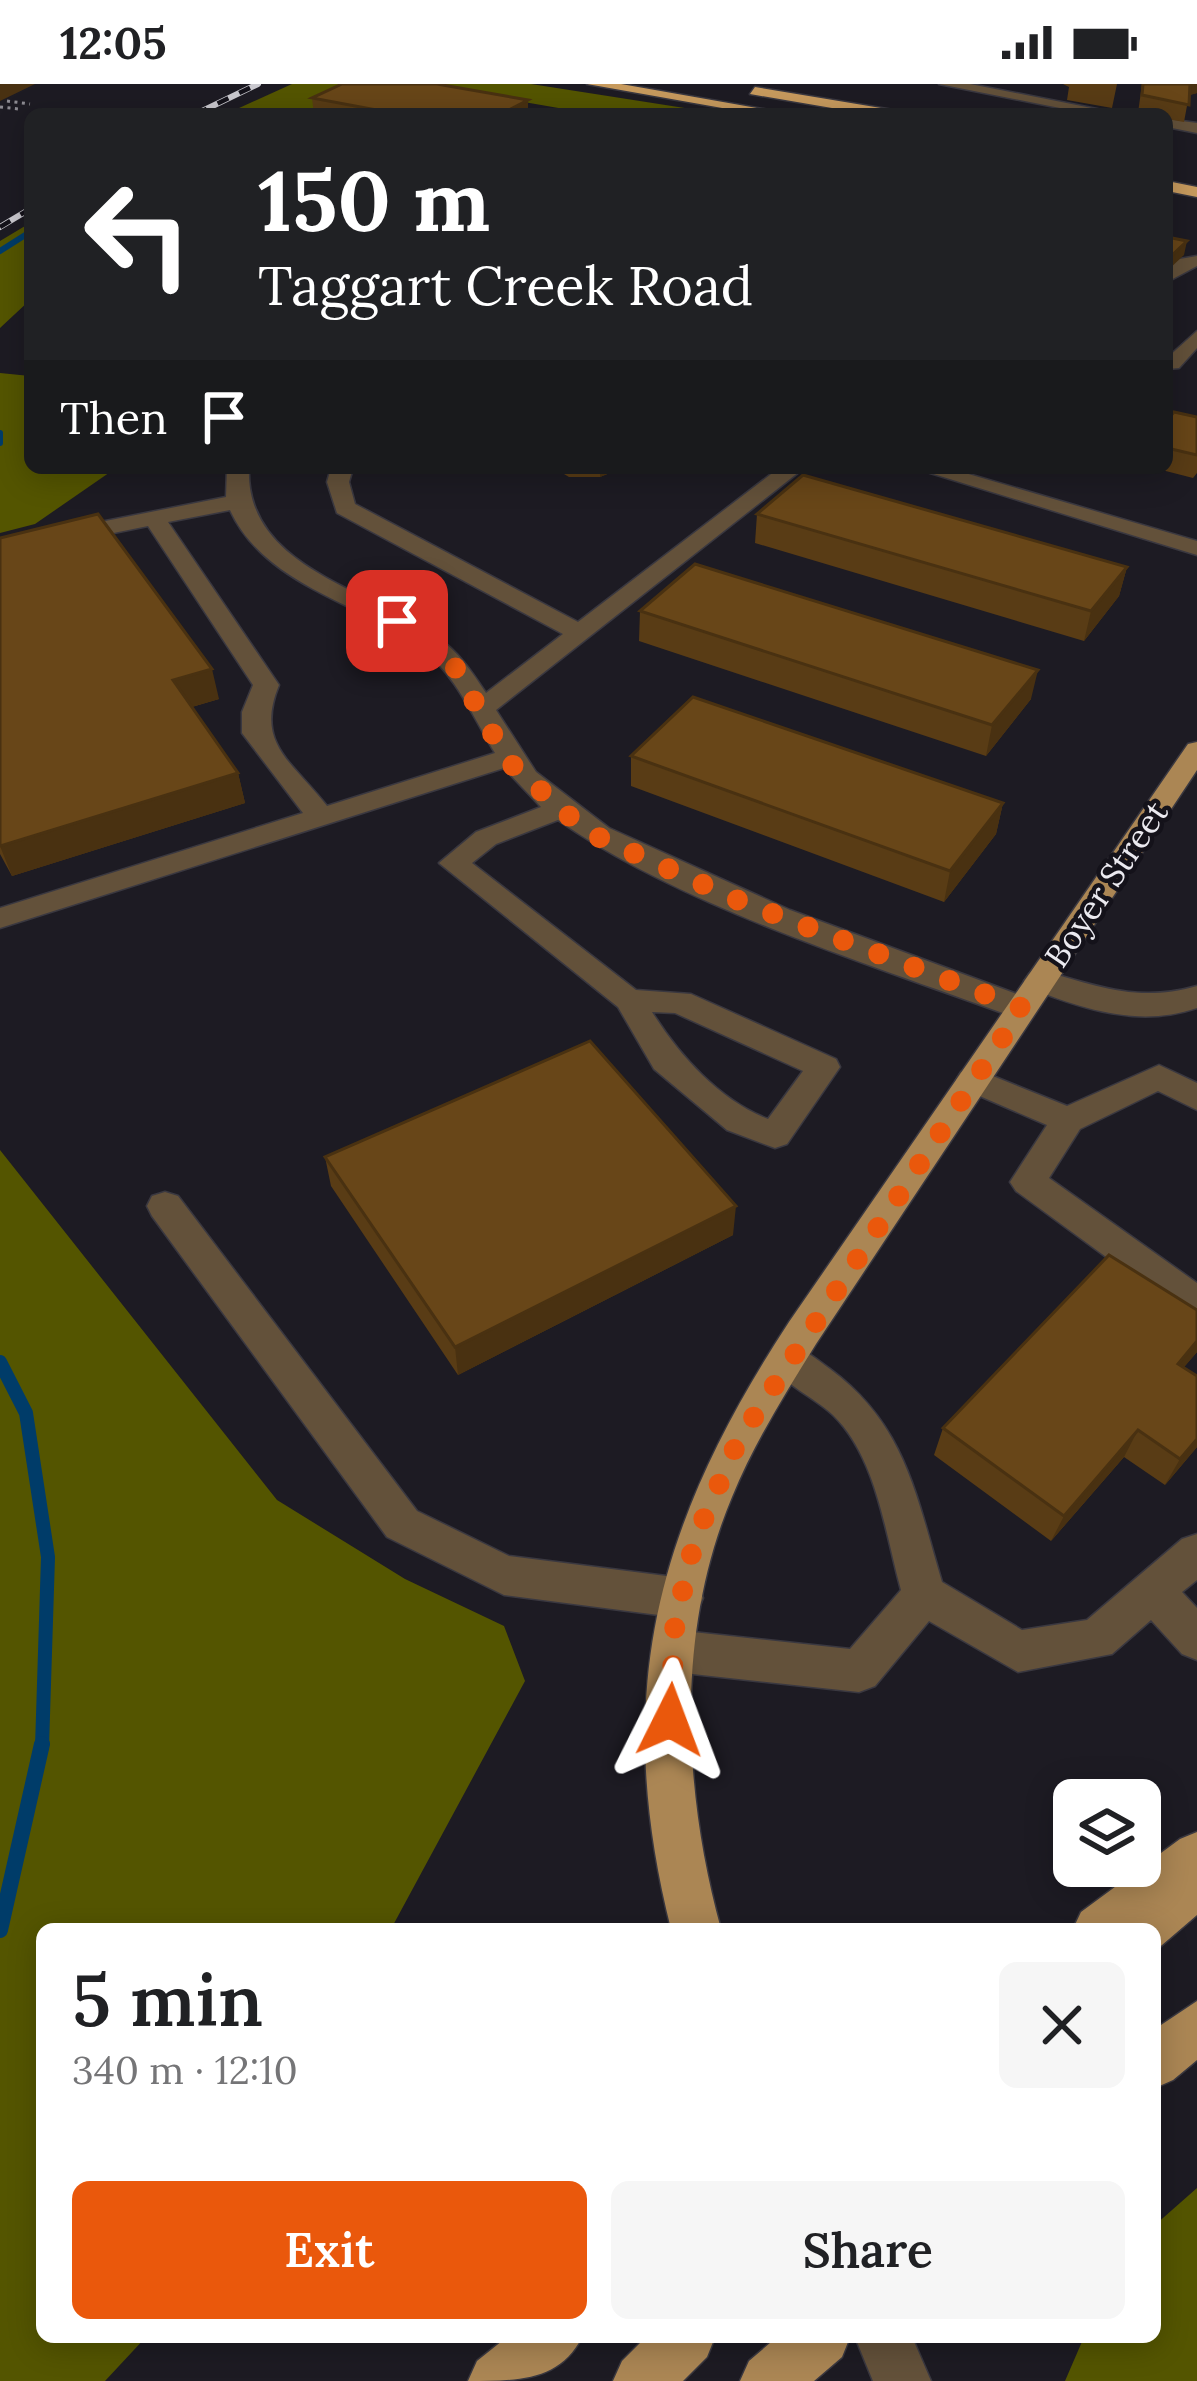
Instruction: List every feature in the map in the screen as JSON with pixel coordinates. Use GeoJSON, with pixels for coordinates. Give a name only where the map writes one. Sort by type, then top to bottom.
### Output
{"type":"FeatureCollection","features":[{"type":"Feature","properties":{"kind":"highway"},"geometry":{"type":"LineString","coordinates":[[594,84],[746,108]]}},
{"type":"Feature","properties":{"kind":"highway"},"geometry":{"type":"LineString","coordinates":[[708,84],[856,108]]}},
{"type":"Feature","properties":{"kind":"main road","name":"Boyer Street"},"geometry":{"type":"LineString","coordinates":[[696,1923],[674,1807],[670,1720],[674,1651],[695,1539],[738,1441],[789,1360],[1197,750]]}},
{"type":"Feature","properties":{"kind":"main road"},"geometry":{"type":"LineString","coordinates":[[1106,1923],[1197,1856]]}},
{"type":"Feature","properties":{"kind":"main road"},"geometry":{"type":"LineString","coordinates":[[1154,1923],[1197,1881]]}},
{"type":"Feature","properties":{"kind":"main road"},"geometry":{"type":"LineString","coordinates":[[1161,2057],[1197,2027]]}},
{"type":"Feature","properties":{"kind":"main road"},"geometry":{"type":"LineString","coordinates":[[497,2381],[546,2343]]}},
{"type":"Feature","properties":{"kind":"main road"},"geometry":{"type":"LineString","coordinates":[[642,2381],[681,2343]]}},
{"type":"Feature","properties":{"kind":"main road"},"geometry":{"type":"LineString","coordinates":[[770,2381],[815,2343]]}},
{"type":"Feature","properties":{"kind":"street"},"geometry":{"type":"LineString","coordinates":[[946,84],[1115,108]]}},
{"type":"Feature","properties":{"kind":"street"},"geometry":{"type":"LineString","coordinates":[[1173,360],[1197,337]]}},
{"type":"Feature","properties":{"kind":"street"},"geometry":{"type":"LineString","coordinates":[[236,474],[235,502],[255,536],[278,556],[433,645],[452,662],[507,758],[587,832],[742,902],[1031,994],[1127,1007],[1197,998]]}},
{"type":"Feature","properties":{"kind":"street"},"geometry":{"type":"LineString","coordinates":[[340,474],[345,508],[580,633]]}},
{"type":"Feature","properties":{"kind":"street"},"geometry":{"type":"LineString","coordinates":[[482,708],[785,474]]}},
{"type":"Feature","properties":{"kind":"street"},"geometry":{"type":"LineString","coordinates":[[945,474],[1197,548]]}},
{"type":"Feature","properties":{"kind":"street"},"geometry":{"type":"LineString","coordinates":[[0,549],[235,502]]}},
{"type":"Feature","properties":{"kind":"street"},"geometry":{"type":"LineString","coordinates":[[153,517],[266,685],[255,712],[255,733],[320,816]]}},
{"type":"Feature","properties":{"kind":"street"},"geometry":{"type":"LineString","coordinates":[[0,918],[507,758]]}},
{"type":"Feature","properties":{"kind":"street"},"geometry":{"type":"LineString","coordinates":[[560,809],[485,838],[453,863],[628,1000],[666,1061],[739,1121],[775,1135],[824,1067],[680,1002],[628,1000]]}},
{"type":"Feature","properties":{"kind":"street"},"geometry":{"type":"LineString","coordinates":[[1194,1296],[1028,1182],[1068,1120],[1159,1077],[1197,1098]]}},
{"type":"Feature","properties":{"kind":"street"},"geometry":{"type":"LineString","coordinates":[[973,1081],[1068,1120]]}},
{"type":"Feature","properties":{"kind":"street"},"geometry":{"type":"LineString","coordinates":[[165,1206],[402,1524],[504,1575],[682,1598]]}},
{"type":"Feature","properties":{"kind":"street"},"geometry":{"type":"LineString","coordinates":[[789,1360],[849,1405],[884,1455],[924,1594],[1018,1651],[1097,1639],[1197,1553]]}},
{"type":"Feature","properties":{"kind":"street"},"geometry":{"type":"LineString","coordinates":[[1153,1591],[1197,1639]]}},
{"type":"Feature","properties":{"kind":"street"},"geometry":{"type":"LineString","coordinates":[[674,1651],[859,1671],[924,1594]]}},
{"type":"Feature","properties":{"kind":"street"},"geometry":{"type":"LineString","coordinates":[[886,2343],[902,2381]]}},
{"type":"Feature","properties":{"kind":"path"},"geometry":{"type":"LineString","coordinates":[[7,101],[30,104]]}},
{"type":"Feature","properties":{"kind":"path"},"geometry":{"type":"LineString","coordinates":[[0,107],[19,110]]}},
{"type":"Feature","properties":{"kind":"shaded area"},"geometry":{"type":"Polygon","coordinates":[[[292,84],[531,84],[685,108],[558,108],[437,87],[347,97],[322,108],[239,108],[292,84]]]}},
{"type":"Feature","properties":{"kind":"shaded area"},"geometry":{"type":"Polygon","coordinates":[[[24,227],[24,306],[0,328],[0,241],[24,227]]]}},
{"type":"Feature","properties":{"kind":"shaded area"},"geometry":{"type":"Polygon","coordinates":[[[0,373],[24,375],[24,474],[107,474],[35,524],[0,533],[0,373]]]}},
{"type":"Feature","properties":{"kind":"shaded area"},"geometry":{"type":"Polygon","coordinates":[[[0,1150],[277,1500],[405,1579],[504,1626],[525,1681],[394,1923],[36,1923],[36,2343],[140,2343],[105,2381],[0,2381],[0,1150]]]}},
{"type":"Feature","properties":{"kind":"shaded area"},"geometry":{"type":"Polygon","coordinates":[[[1197,2188],[1197,2381],[1065,2381],[1081,2343],[1161,2343],[1161,2220],[1197,2188]]]}},
{"type":"Feature","properties":{"kind":"building"},"geometry":{"type":"Polygon","coordinates":[[[342,84],[437,84],[528,100],[513,108],[366,108],[312,98],[342,84]]]}},
{"type":"Feature","properties":{"kind":"building"},"geometry":{"type":"Polygon","coordinates":[[[1143,84],[1190,84],[1189,105],[1142,95],[1143,84]]]}},
{"type":"Feature","properties":{"kind":"building"},"geometry":{"type":"Polygon","coordinates":[[[1173,238],[1187,241],[1173,254],[1173,238]]]}},
{"type":"Feature","properties":{"kind":"building"},"geometry":{"type":"Polygon","coordinates":[[[1173,413],[1197,417],[1197,455],[1173,449],[1173,413]]]}},
{"type":"Feature","properties":{"kind":"building"},"geometry":{"type":"Polygon","coordinates":[[[803,475],[1127,567],[1091,611],[757,514],[803,475]]]}},
{"type":"Feature","properties":{"kind":"building"},"geometry":{"type":"Polygon","coordinates":[[[98,514],[212,669],[173,680],[238,773],[0,846],[0,538],[98,514]]]}},
{"type":"Feature","properties":{"kind":"building"},"geometry":{"type":"Polygon","coordinates":[[[695,564],[1038,670],[992,725],[640,611],[695,564]]]}},
{"type":"Feature","properties":{"kind":"building"},"geometry":{"type":"Polygon","coordinates":[[[693,697],[1003,803],[950,871],[631,756],[693,697]]]}},
{"type":"Feature","properties":{"kind":"building"},"geometry":{"type":"Polygon","coordinates":[[[590,1041],[736,1206],[455,1347],[325,1157],[590,1041]]]}},
{"type":"Feature","properties":{"kind":"building"},"geometry":{"type":"Polygon","coordinates":[[[1109,1255],[1197,1310],[1197,1341],[1178,1364],[1197,1376],[1197,1439],[1180,1459],[1138,1430],[1064,1516],[943,1428],[1109,1255]]]}},
{"type":"Feature","properties":{"kind":"waterway"},"geometry":{"type":"LineString","coordinates":[[0,251],[24,236]]}},
{"type":"Feature","properties":{"kind":"waterway"},"geometry":{"type":"LineString","coordinates":[[0,433],[0,443]]}},
{"type":"Feature","properties":{"kind":"waterway"},"geometry":{"type":"LineString","coordinates":[[0,1362],[26,1413],[48,1557],[42,1747]]}},
{"type":"Feature","properties":{"kind":"waterway"},"geometry":{"type":"LineString","coordinates":[[0,1930],[42,1744]]}},
{"type":"Feature","properties":{"kind":"railway"},"geometry":{"type":"LineString","coordinates":[[208,108],[258,84]]}},
{"type":"Feature","properties":{"kind":"railway"},"geometry":{"type":"LineString","coordinates":[[0,227],[24,213]]}},
{"type":"Feature","properties":{"kind":"route"},"geometry":{"type":"LineString","coordinates":[[397,621],[452,662],[508,761],[587,832],[742,902],[1022,1008],[834,1288],[738,1441],[695,1539],[675,1623],[670,1720]]}}]}
